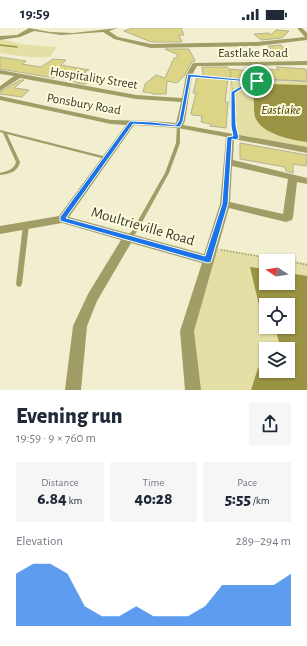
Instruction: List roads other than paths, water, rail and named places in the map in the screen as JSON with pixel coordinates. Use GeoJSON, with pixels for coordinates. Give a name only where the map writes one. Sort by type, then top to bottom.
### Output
{"type":"FeatureCollection","features":[{"type":"Feature","properties":{"kind":"street"},"geometry":{"type":"LineString","coordinates":[[3,38],[18,36],[32,29],[80,34],[116,28]]}},
{"type":"Feature","properties":{"kind":"street"},"geometry":{"type":"LineString","coordinates":[[299,28],[307,37]]}},
{"type":"Feature","properties":{"kind":"street"},"geometry":{"type":"LineString","coordinates":[[105,31],[116,38],[151,46],[257,44],[307,37]]}},
{"type":"Feature","properties":{"kind":"street"},"geometry":{"type":"LineString","coordinates":[[217,45],[222,58]]}},
{"type":"Feature","properties":{"kind":"street","name":"Eastlake Road"},"geometry":{"type":"LineString","coordinates":[[184,100],[192,66],[222,58],[307,63]]}},
{"type":"Feature","properties":{"kind":"street","name":"Hospitality Street"},"geometry":{"type":"LineString","coordinates":[[0,72],[136,97],[184,100]]}},
{"type":"Feature","properties":{"kind":"street"},"geometry":{"type":"LineString","coordinates":[[0,89],[18,76]]}},
{"type":"Feature","properties":{"kind":"street","name":"Ponsbury Road"},"geometry":{"type":"LineString","coordinates":[[0,98],[111,122],[152,123],[178,126],[307,150]]}},
{"type":"Feature","properties":{"kind":"street"},"geometry":{"type":"LineString","coordinates":[[178,126],[181,121],[184,100]]}},
{"type":"Feature","properties":{"kind":"street"},"geometry":{"type":"LineString","coordinates":[[62,219],[131,122]]}},
{"type":"Feature","properties":{"kind":"street"},"geometry":{"type":"LineString","coordinates":[[193,390],[187,331],[225,204],[228,162],[233,137]]}},
{"type":"Feature","properties":{"kind":"street"},"geometry":{"type":"LineString","coordinates":[[228,162],[307,181]]}},
{"type":"Feature","properties":{"kind":"street"},"geometry":{"type":"LineString","coordinates":[[225,204],[286,218],[288,216],[293,178]]}},
{"type":"Feature","properties":{"kind":"street","name":"Moultrieville Road"},"geometry":{"type":"LineString","coordinates":[[0,230],[62,219],[129,237],[210,254]]}},
{"type":"Feature","properties":{"kind":"street"},"geometry":{"type":"LineString","coordinates":[[73,390],[80,326],[92,298],[129,237]]}},
{"type":"Feature","properties":{"kind":"lane"},"geometry":{"type":"LineString","coordinates":[[129,237],[134,232],[167,173],[178,143],[178,126]]}},
{"type":"Feature","properties":{"kind":"lane"},"geometry":{"type":"LineString","coordinates":[[0,131],[105,158]]}},
{"type":"Feature","properties":{"kind":"lane"},"geometry":{"type":"LineString","coordinates":[[0,174],[10,172],[17,166],[18,162],[6,133]]}},
{"type":"Feature","properties":{"kind":"lane"},"geometry":{"type":"LineString","coordinates":[[19,284],[26,225]]}},
{"type":"Feature","properties":{"kind":"water","name":"Eastlake"},"geometry":{"type":"Polygon","coordinates":[[[264,84],[307,85],[307,142],[293,140],[270,132],[258,123],[254,114],[254,92],[257,86],[264,84]]]}},
{"type":"Feature","properties":{"kind":"water"},"geometry":{"type":"Polygon","coordinates":[[[250,267],[259,268],[259,290],[295,290],[295,274],[307,276],[307,390],[251,390],[258,368],[259,378],[295,378],[295,342],[279,342],[277,334],[295,334],[295,298],[259,298],[259,305],[250,267]]]}},
{"type":"Feature","properties":{"kind":"waterway"},"geometry":{"type":"LineString","coordinates":[[0,45],[17,47]]}}]}
